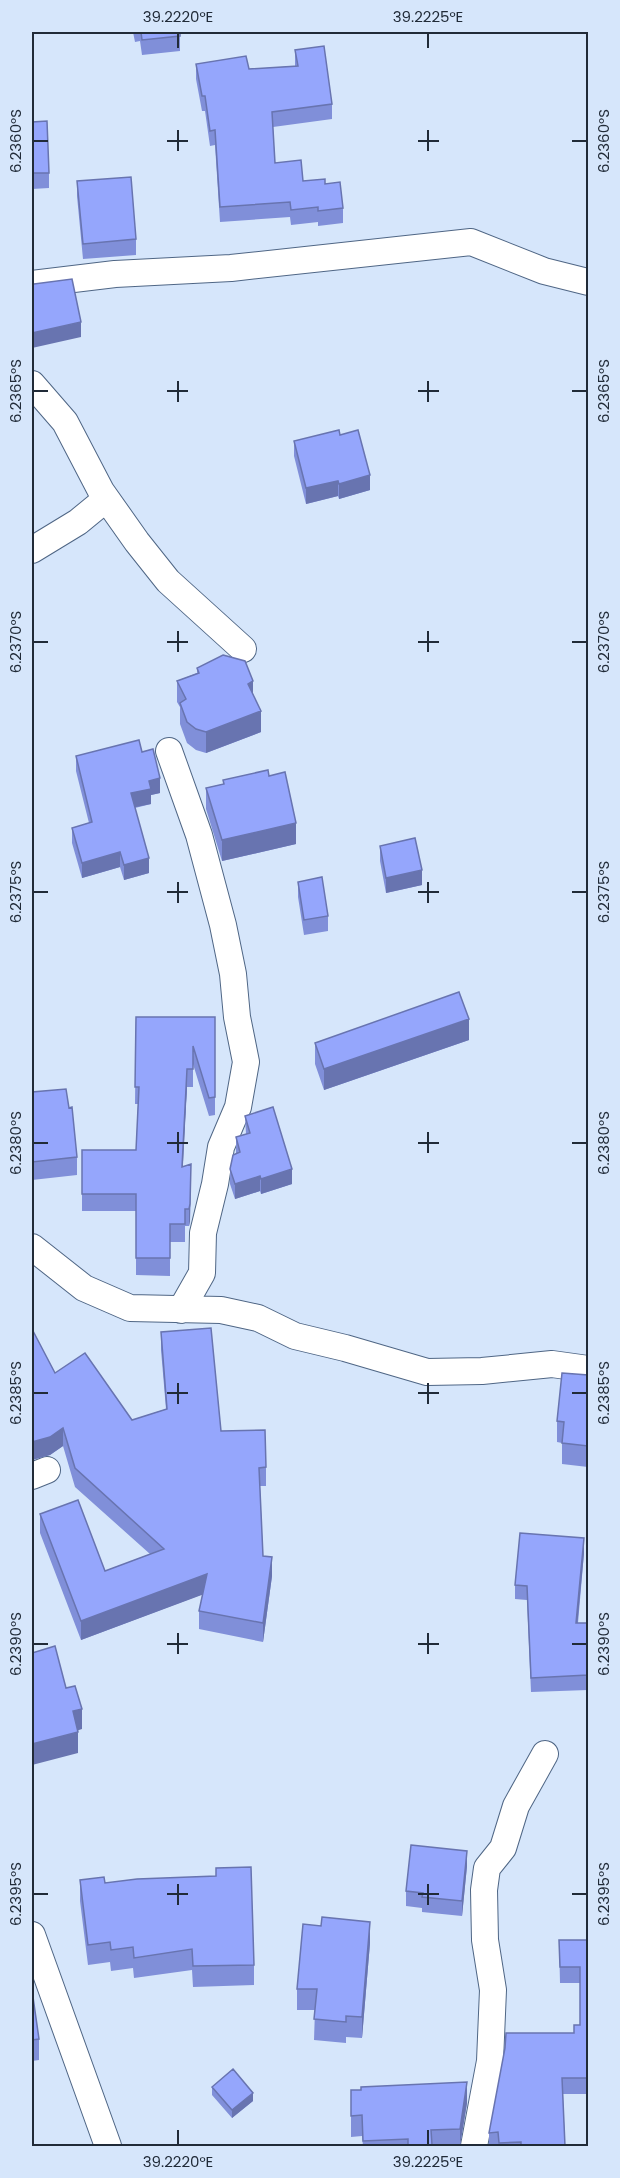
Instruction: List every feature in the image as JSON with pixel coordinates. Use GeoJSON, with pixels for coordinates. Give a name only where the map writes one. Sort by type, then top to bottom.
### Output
{"type":"FeatureCollection","features":[{"type":"Feature","properties":{"kind":"street"},"geometry":{"type":"LineString","coordinates":[[32,284],[115,274],[231,268],[471,242],[544,271],[588,282]]}},
{"type":"Feature","properties":{"kind":"street"},"geometry":{"type":"LineString","coordinates":[[32,384],[65,422],[106,499],[168,581],[243,649]]}},
{"type":"Feature","properties":{"kind":"street"},"geometry":{"type":"LineString","coordinates":[[32,550],[78,522],[106,499]]}},
{"type":"Feature","properties":{"kind":"street"},"geometry":{"type":"LineString","coordinates":[[169,751],[199,835],[223,925],[246,1062],[238,1107],[221,1147],[203,1233],[202,1273],[181,1310]]}},
{"type":"Feature","properties":{"kind":"street"},"geometry":{"type":"LineString","coordinates":[[32,1247],[84,1288],[130,1308],[221,1310],[258,1318],[295,1336],[428,1372],[482,1371],[552,1364],[588,1369]]}},
{"type":"Feature","properties":{"kind":"street"},"geometry":{"type":"LineString","coordinates":[[474,2146],[490,2061],[493,1990],[485,1940],[484,1890],[487,1868],[503,1848],[516,1806],[545,1754]]}},
{"type":"Feature","properties":{"kind":"street"},"geometry":{"type":"LineString","coordinates":[[32,1935],[108,2146]]}},
{"type":"Feature","properties":{"kind":"building"},"geometry":{"type":"Polygon","coordinates":[[[141,32],[180,32],[180,36],[142,40],[141,32]]]}},
{"type":"Feature","properties":{"kind":"building"},"geometry":{"type":"Polygon","coordinates":[[[324,46],[332,104],[272,112],[275,163],[301,160],[303,181],[325,179],[325,184],[340,182],[343,208],[318,211],[318,207],[291,210],[290,202],[220,207],[215,130],[210,131],[205,96],[202,96],[196,64],[246,56],[249,69],[298,66],[295,50],[324,46]]]}},
{"type":"Feature","properties":{"kind":"building"},"geometry":{"type":"Polygon","coordinates":[[[47,121],[49,173],[32,173],[32,122],[47,121]]]}},
{"type":"Feature","properties":{"kind":"building"},"geometry":{"type":"Polygon","coordinates":[[[131,177],[136,239],[83,244],[77,181],[131,177]]]}},
{"type":"Feature","properties":{"kind":"building"},"geometry":{"type":"Polygon","coordinates":[[[72,279],[81,322],[32,333],[32,283],[72,279]]]}},
{"type":"Feature","properties":{"kind":"building"},"geometry":{"type":"Polygon","coordinates":[[[339,430],[340,435],[358,430],[370,475],[339,484],[338,481],[306,488],[294,441],[339,430]]]}},
{"type":"Feature","properties":{"kind":"building"},"geometry":{"type":"Polygon","coordinates":[[[223,655],[245,661],[253,681],[248,684],[261,711],[206,732],[196,729],[187,722],[180,703],[186,699],[177,681],[199,673],[197,668],[223,655]]]}},
{"type":"Feature","properties":{"kind":"building"},"geometry":{"type":"Polygon","coordinates":[[[139,740],[142,752],[153,749],[160,778],[149,781],[151,789],[131,793],[149,858],[124,865],[120,852],[82,863],[72,828],[92,822],[76,756],[139,740]]]}},
{"type":"Feature","properties":{"kind":"building"},"geometry":{"type":"Polygon","coordinates":[[[268,770],[269,776],[285,772],[296,823],[222,840],[206,788],[224,784],[223,780],[268,770]]]}},
{"type":"Feature","properties":{"kind":"building"},"geometry":{"type":"Polygon","coordinates":[[[415,838],[422,870],[386,878],[380,846],[415,838]]]}},
{"type":"Feature","properties":{"kind":"building"},"geometry":{"type":"Polygon","coordinates":[[[322,877],[328,916],[304,920],[298,882],[322,877]]]}},
{"type":"Feature","properties":{"kind":"building"},"geometry":{"type":"Polygon","coordinates":[[[459,992],[469,1019],[324,1069],[315,1043],[459,992]]]}},
{"type":"Feature","properties":{"kind":"building"},"geometry":{"type":"Polygon","coordinates":[[[136,1017],[215,1017],[215,1097],[209,1098],[193,1046],[193,1069],[187,1069],[182,1167],[191,1164],[190,1204],[189,1209],[185,1209],[185,1224],[170,1224],[170,1258],[136,1258],[136,1194],[82,1194],[82,1150],[136,1150],[139,1087],[135,1087],[136,1017]]]}},
{"type":"Feature","properties":{"kind":"building"},"geometry":{"type":"Polygon","coordinates":[[[66,1089],[69,1108],[72,1107],[77,1157],[32,1162],[32,1092],[66,1089]]]}},
{"type":"Feature","properties":{"kind":"building"},"geometry":{"type":"Polygon","coordinates":[[[273,1107],[292,1169],[235,1184],[230,1169],[233,1155],[240,1152],[236,1137],[250,1133],[245,1116],[273,1107]]]}},
{"type":"Feature","properties":{"kind":"building"},"geometry":{"type":"Polygon","coordinates":[[[211,1328],[221,1431],[265,1430],[266,1467],[259,1468],[263,1556],[272,1557],[263,1623],[199,1611],[207,1574],[81,1621],[40,1514],[78,1500],[105,1571],[164,1549],[75,1468],[63,1428],[50,1437],[32,1442],[32,1329],[55,1373],[85,1353],[132,1420],[167,1409],[161,1332],[211,1328]]]}},
{"type":"Feature","properties":{"kind":"building"},"geometry":{"type":"Polygon","coordinates":[[[562,1373],[588,1375],[588,1446],[562,1443],[564,1422],[557,1421],[562,1373]]]}},
{"type":"Feature","properties":{"kind":"building"},"geometry":{"type":"Polygon","coordinates":[[[520,1533],[584,1538],[576,1623],[588,1623],[588,1675],[531,1678],[527,1586],[515,1585],[520,1533]]]}},
{"type":"Feature","properties":{"kind":"building"},"geometry":{"type":"Polygon","coordinates":[[[55,1646],[66,1688],[75,1686],[82,1709],[73,1711],[78,1732],[32,1744],[32,1653],[55,1646]]]}},
{"type":"Feature","properties":{"kind":"building"},"geometry":{"type":"Polygon","coordinates":[[[411,1845],[467,1851],[462,1901],[422,1897],[423,1893],[406,1891],[411,1845]]]}},
{"type":"Feature","properties":{"kind":"building"},"geometry":{"type":"Polygon","coordinates":[[[251,1867],[254,1965],[193,1966],[192,1949],[134,1958],[133,1947],[111,1950],[110,1942],[88,1945],[80,1880],[104,1877],[105,1883],[137,1879],[216,1876],[216,1868],[251,1867]]]}},
{"type":"Feature","properties":{"kind":"building"},"geometry":{"type":"Polygon","coordinates":[[[322,1917],[370,1922],[362,2017],[346,2016],[346,2022],[314,2019],[317,1989],[297,1989],[303,1924],[321,1926],[322,1917]]]}},
{"type":"Feature","properties":{"kind":"building"},"geometry":{"type":"Polygon","coordinates":[[[559,1940],[588,1940],[588,2078],[562,2078],[565,2146],[521,2146],[521,2142],[499,2143],[498,2132],[489,2133],[506,2033],[574,2033],[574,2025],[580,2025],[580,1967],[560,1967],[559,1940]]]}},
{"type":"Feature","properties":{"kind":"building"},"geometry":{"type":"Polygon","coordinates":[[[32,1990],[39,2039],[32,2040],[32,1990]]]}},
{"type":"Feature","properties":{"kind":"building"},"geometry":{"type":"Polygon","coordinates":[[[233,2069],[253,2093],[232,2110],[212,2087],[233,2069]]]}},
{"type":"Feature","properties":{"kind":"building"},"geometry":{"type":"Polygon","coordinates":[[[467,2082],[460,2129],[431,2130],[432,2145],[408,2146],[408,2139],[363,2141],[362,2115],[351,2116],[351,2090],[361,2090],[361,2087],[467,2082]]]}}]}
